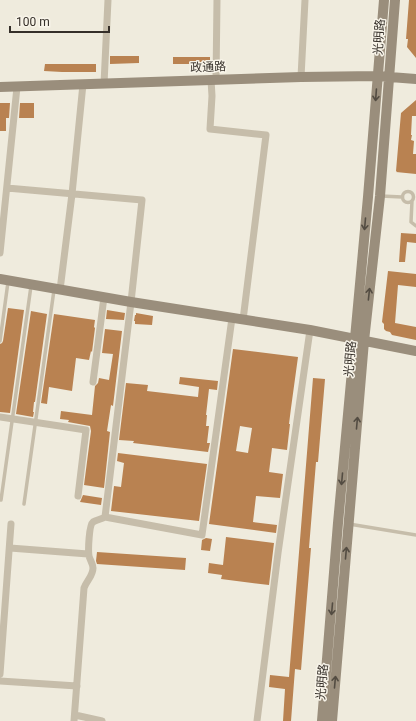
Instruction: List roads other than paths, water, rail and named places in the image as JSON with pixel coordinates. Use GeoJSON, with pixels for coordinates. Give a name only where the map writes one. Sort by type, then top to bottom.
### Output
{"type":"FeatureCollection","features":[{"type":"Feature","properties":{"kind":"main road","name":"光明路"},"geometry":{"type":"LineString","coordinates":[[322,721],[344,524],[360,340],[368,197],[384,0]]}},
{"type":"Feature","properties":{"kind":"main road","name":"光明路"},"geometry":{"type":"LineString","coordinates":[[360,340],[380,196],[395,0]]}},
{"type":"Feature","properties":{"kind":"main road","name":"政通路"},"geometry":{"type":"LineString","coordinates":[[0,87],[301,77],[377,76],[416,79]]}},
{"type":"Feature","properties":{"kind":"main road"},"geometry":{"type":"LineString","coordinates":[[4,280],[310,330],[416,351]]}},
{"type":"Feature","properties":{"kind":"main road","name":"光明路"},"geometry":{"type":"LineString","coordinates":[[332,721],[344,524]]}},
{"type":"Feature","properties":{"kind":"street"},"geometry":{"type":"LineString","coordinates":[[104,84],[108,0]]}},
{"type":"Feature","properties":{"kind":"street"},"geometry":{"type":"LineString","coordinates":[[217,0],[214,80],[210,129],[266,135],[243,320]]}},
{"type":"Feature","properties":{"kind":"street"},"geometry":{"type":"LineString","coordinates":[[301,77],[305,0]]}},
{"type":"Feature","properties":{"kind":"street"},"geometry":{"type":"LineString","coordinates":[[57,289],[72,194],[83,84]]}},
{"type":"Feature","properties":{"kind":"street"},"geometry":{"type":"LineString","coordinates":[[0,253],[17,87]]}},
{"type":"Feature","properties":{"kind":"street"},"geometry":{"type":"LineString","coordinates":[[7,188],[142,200],[132,302],[105,517]]}},
{"type":"Feature","properties":{"kind":"street"},"geometry":{"type":"LineString","coordinates":[[93,382],[104,297]]}},
{"type":"Feature","properties":{"kind":"street"},"geometry":{"type":"LineString","coordinates":[[102,721],[74,718],[84,588],[90,578],[93,566],[88,554],[90,526],[93,522],[105,517],[202,535],[232,318]]}},
{"type":"Feature","properties":{"kind":"street"},"geometry":{"type":"LineString","coordinates":[[257,721],[278,552],[310,330]]}},
{"type":"Feature","properties":{"kind":"street"},"geometry":{"type":"LineString","coordinates":[[0,416],[86,430],[78,496]]}},
{"type":"Feature","properties":{"kind":"street"},"geometry":{"type":"LineString","coordinates":[[0,674],[11,524]]}},
{"type":"Feature","properties":{"kind":"street"},"geometry":{"type":"LineString","coordinates":[[10,548],[88,554]]}},
{"type":"Feature","properties":{"kind":"street"},"geometry":{"type":"LineString","coordinates":[[0,681],[77,686]]}},
{"type":"Feature","properties":{"kind":"lane"},"geometry":{"type":"LineString","coordinates":[[402,197],[404,193],[408,191],[414,195],[412,201],[411,222],[416,226]]}},
{"type":"Feature","properties":{"kind":"lane"},"geometry":{"type":"LineString","coordinates":[[380,196],[402,197]]}},
{"type":"Feature","properties":{"kind":"lane"},"geometry":{"type":"LineString","coordinates":[[402,197],[405,202],[412,201]]}},
{"type":"Feature","properties":{"kind":"lane"},"geometry":{"type":"LineString","coordinates":[[0,341],[4,280]]}},
{"type":"Feature","properties":{"kind":"lane"},"geometry":{"type":"LineString","coordinates":[[1,500],[31,285]]}},
{"type":"Feature","properties":{"kind":"lane"},"geometry":{"type":"LineString","coordinates":[[24,504],[57,289]]}},
{"type":"Feature","properties":{"kind":"lane"},"geometry":{"type":"LineString","coordinates":[[344,524],[416,535]]}}]}
